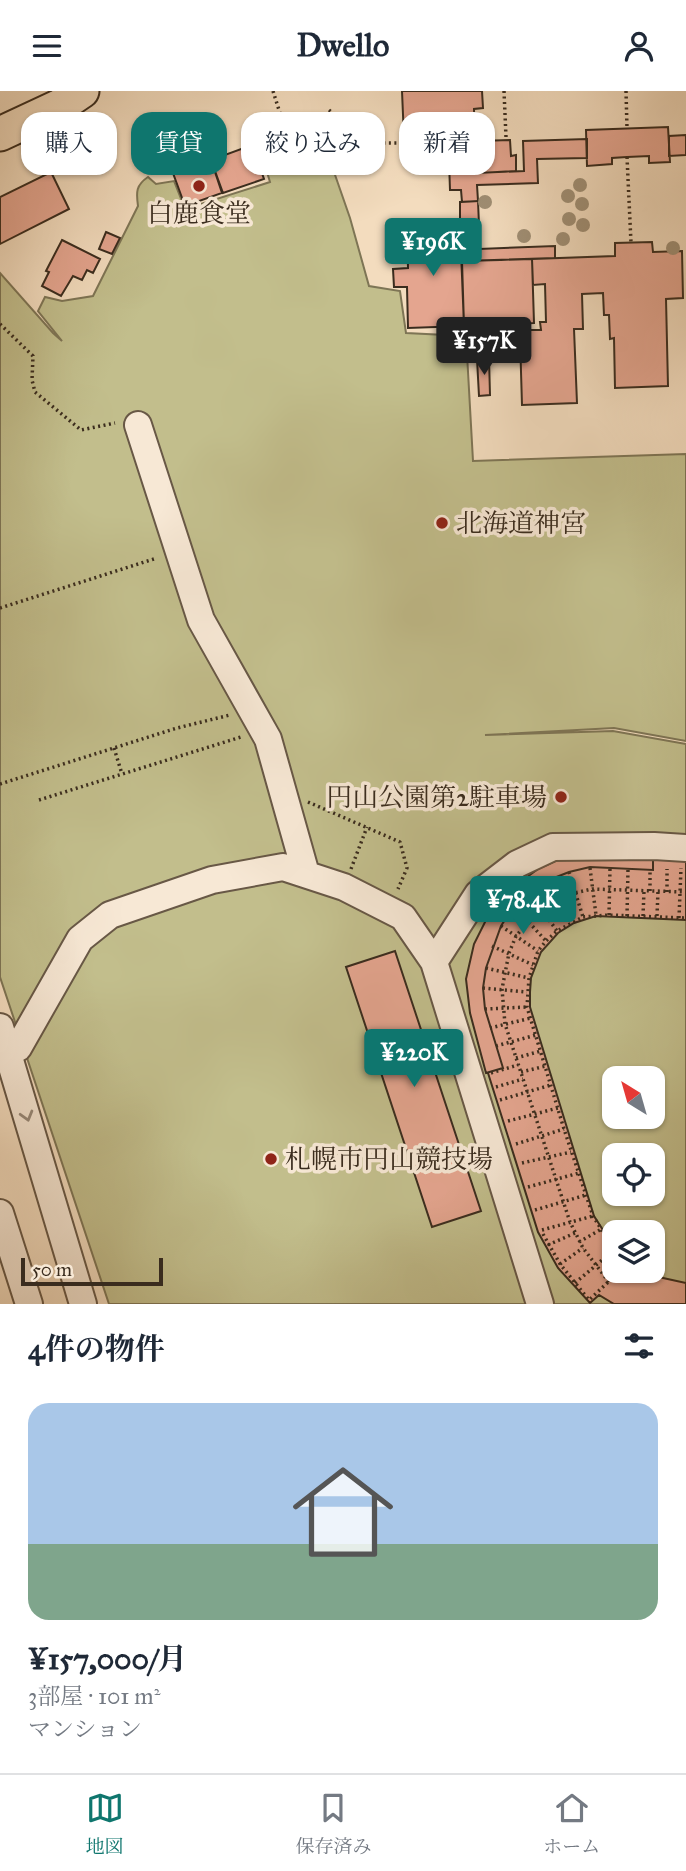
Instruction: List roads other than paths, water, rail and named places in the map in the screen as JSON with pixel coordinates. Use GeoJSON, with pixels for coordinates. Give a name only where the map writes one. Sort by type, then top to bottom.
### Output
{"type":"FeatureCollection","features":[{"type":"Feature","properties":{"kind":"main road"},"geometry":{"type":"LineString","coordinates":[[0,134],[60,106],[82,91]]}},
{"type":"Feature","properties":{"kind":"street"},"geometry":{"type":"LineString","coordinates":[[138,425],[201,620],[268,739],[306,874]]}},
{"type":"Feature","properties":{"kind":"street"},"geometry":{"type":"LineString","coordinates":[[434,962],[478,894],[517,864],[553,847],[654,846],[678,857]]}},
{"type":"Feature","properties":{"kind":"street"},"geometry":{"type":"LineString","coordinates":[[4,1039],[18,1048],[80,939],[110,915],[212,880],[283,867],[344,887],[403,917],[434,962],[540,1304]]}},
{"type":"Feature","properties":{"kind":"street"},"geometry":{"type":"LineString","coordinates":[[4,1039],[83,1304]]}},
{"type":"Feature","properties":{"kind":"street"},"geometry":{"type":"LineString","coordinates":[[0,1213],[29,1304]]}},
{"type":"Feature","properties":{"kind":"place","name":"白鹿食堂"},"geometry":{"type":"Point","coordinates":[199,186]}},
{"type":"Feature","properties":{"kind":"place","name":"北海道神宮"},"geometry":{"type":"Point","coordinates":[442,523]}},
{"type":"Feature","properties":{"kind":"place","name":"円山公園第2駐車場"},"geometry":{"type":"Point","coordinates":[561,797]}},
{"type":"Feature","properties":{"kind":"place","name":"札幌市円山競技場"},"geometry":{"type":"Point","coordinates":[271,1159]}}]}
